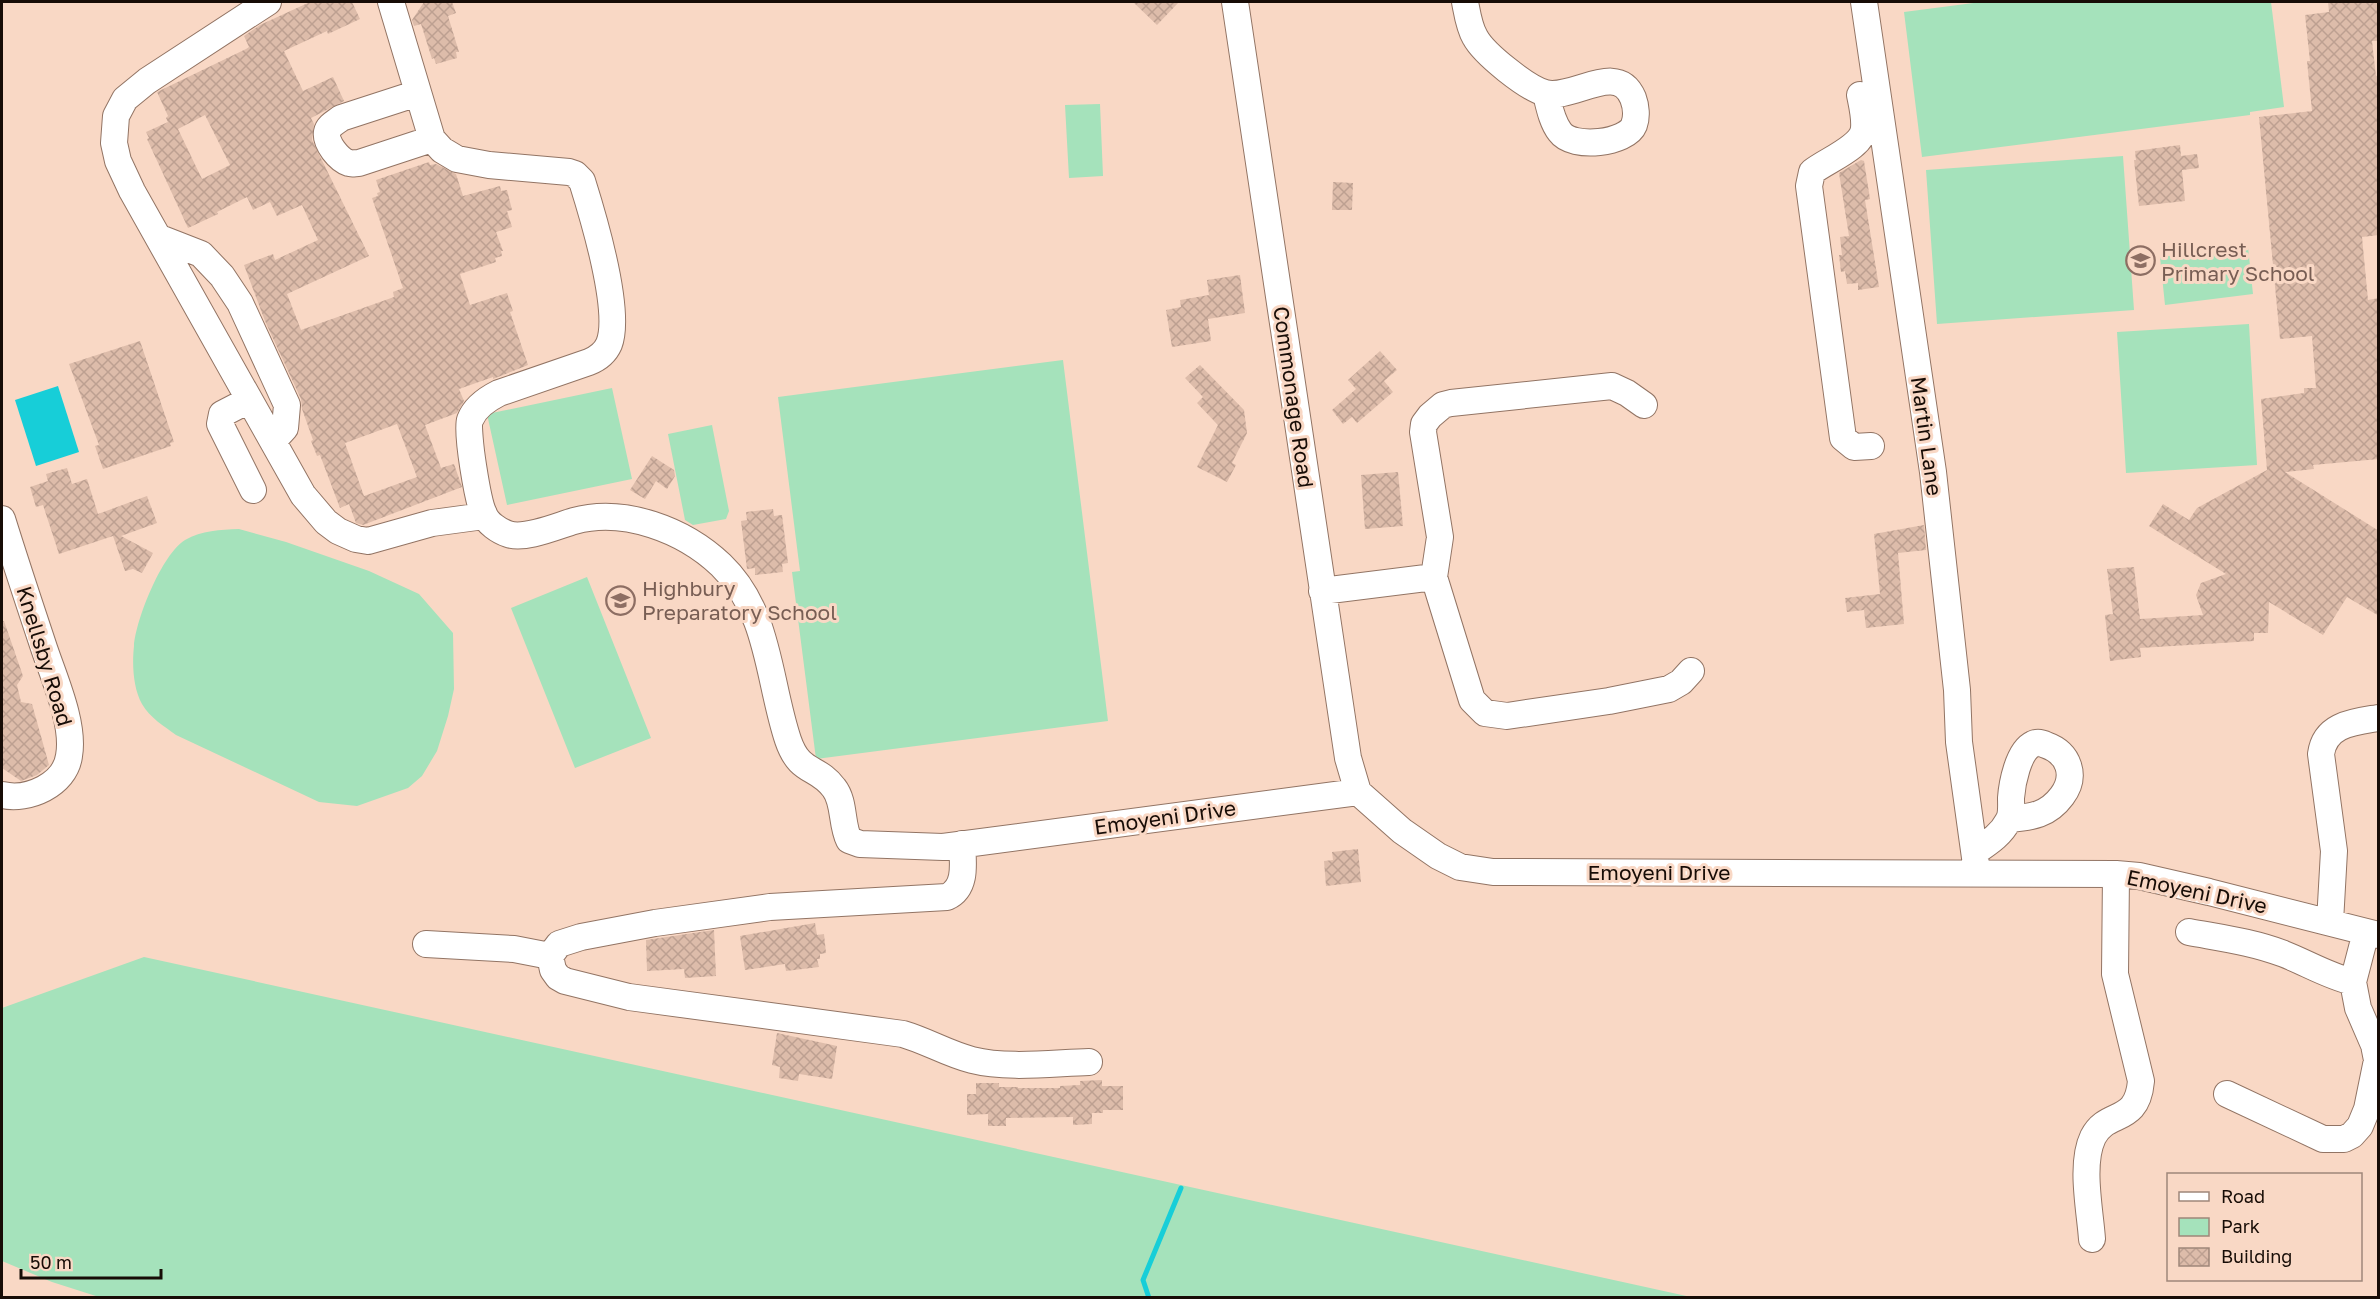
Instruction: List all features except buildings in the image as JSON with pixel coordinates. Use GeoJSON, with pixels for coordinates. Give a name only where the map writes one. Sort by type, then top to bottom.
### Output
{"type":"FeatureCollection","features":[{"type":"Feature","properties":{"kind":"street"},"geometry":{"type":"LineString","coordinates":[[268,2],[135,90],[125,99],[116,116],[114,143],[118,161],[132,191],[303,495],[326,522],[346,535],[368,541],[432,523],[484,516],[469,434],[470,419],[485,400],[499,393],[590,362],[603,355],[610,341],[613,326],[609,288],[597,230],[582,181],[578,176],[562,171],[489,165],[457,159],[442,150],[432,140],[392,2]]}},
{"type":"Feature","properties":{"kind":"street","name":"Commonage Road"},"geometry":{"type":"LineString","coordinates":[[1234,2],[1348,758],[1358,792]]}},
{"type":"Feature","properties":{"kind":"street"},"geometry":{"type":"LineString","coordinates":[[1465,2],[1475,37],[1485,49],[1504,68],[1546,94]]}},
{"type":"Feature","properties":{"kind":"street","name":"Martin Lane"},"geometry":{"type":"LineString","coordinates":[[1864,2],[1933,472],[1957,690],[1959,742],[1976,862]]}},
{"type":"Feature","properties":{"kind":"street"},"geometry":{"type":"LineString","coordinates":[[1871,446],[1854,447],[1843,438],[1809,186],[1812,172],[1855,145],[1863,135],[1865,126],[1858,72],[1864,64],[1873,62]]}},
{"type":"Feature","properties":{"kind":"street"},"geometry":{"type":"LineString","coordinates":[[418,93],[341,118],[330,127],[327,132],[328,138],[335,153],[348,163],[359,163],[432,140]]}},
{"type":"Feature","properties":{"kind":"street"},"geometry":{"type":"LineString","coordinates":[[160,238],[201,254],[222,276],[240,303],[287,405],[285,428],[272,438],[235,455]]}},
{"type":"Feature","properties":{"kind":"street"},"geometry":{"type":"LineString","coordinates":[[1644,405],[1612,386],[1451,403],[1438,409],[1427,420],[1424,432],[1440,537],[1434,577],[1472,700],[1485,713],[1507,716],[1609,701],[1669,689],[1681,682],[1691,671]]}},
{"type":"Feature","properties":{"kind":"street"},"geometry":{"type":"LineString","coordinates":[[249,400],[222,414],[220,424],[253,490]]}},
{"type":"Feature","properties":{"kind":"street","name":"Emoyeni Drive"},"geometry":{"type":"LineString","coordinates":[[484,516],[499,530],[518,536],[545,531],[577,520],[632,519],[657,525],[708,554],[736,582],[763,634],[788,740],[797,760],[834,787],[849,840],[860,844],[943,847],[1358,792],[1413,840],[1460,867],[1476,871],[1976,862],[2139,876],[2372,934]]}},
{"type":"Feature","properties":{"kind":"street","name":"Knellsby Road"},"geometry":{"type":"LineString","coordinates":[[2,519],[69,730],[69,757],[66,767],[55,781],[28,795],[11,797],[2,795]]}},
{"type":"Feature","properties":{"kind":"street"},"geometry":{"type":"LineString","coordinates":[[1322,591],[1434,577]]}},
{"type":"Feature","properties":{"kind":"street"},"geometry":{"type":"LineString","coordinates":[[2330,922],[2334,850],[2321,754],[2322,745],[2332,731],[2341,725],[2379,718]]}},
{"type":"Feature","properties":{"kind":"street"},"geometry":{"type":"LineString","coordinates":[[1976,862],[2010,819]]}},
{"type":"Feature","properties":{"kind":"street"},"geometry":{"type":"LineString","coordinates":[[962,844],[961,882],[957,891],[947,897],[770,907],[693,917],[570,939],[559,944],[550,956],[553,970],[565,981],[629,997],[903,1034],[955,1055],[988,1063],[1089,1062]]}},
{"type":"Feature","properties":{"kind":"street"},"geometry":{"type":"LineString","coordinates":[[2092,1239],[2086,1165],[2090,1145],[2100,1127],[2133,1108],[2140,1096],[2141,1081],[2115,974],[2116,874]]}},
{"type":"Feature","properties":{"kind":"street"},"geometry":{"type":"LineString","coordinates":[[2189,932],[2259,945],[2334,977],[2353,982]]}},
{"type":"Feature","properties":{"kind":"street"},"geometry":{"type":"LineString","coordinates":[[2227,1094],[2323,1139],[2344,1139],[2352,1135],[2360,1126],[2367,1109],[2377,1060],[2374,1045],[2358,1008],[2353,982],[2372,934]]}},
{"type":"Feature","properties":{"kind":"street"},"geometry":{"type":"LineString","coordinates":[[426,944],[514,949],[550,956]]}},
{"type":"Feature","properties":{"kind":"green space"},"geometry":{"type":"Polygon","coordinates":[[[1981,2],[2271,2],[2284,107],[2250,112],[2250,115],[1922,157],[1904,12],[1981,2]]]}},
{"type":"Feature","properties":{"kind":"green space"},"geometry":{"type":"Polygon","coordinates":[[[1100,104],[1103,176],[1069,178],[1065,105],[1100,104]]]}},
{"type":"Feature","properties":{"kind":"green space"},"geometry":{"type":"Polygon","coordinates":[[[2123,156],[2134,310],[1937,324],[1926,170],[2123,156]]]}},
{"type":"Feature","properties":{"kind":"green space"},"geometry":{"type":"Polygon","coordinates":[[[2248,247],[2253,294],[2165,305],[2160,257],[2248,247]]]}},
{"type":"Feature","properties":{"kind":"green space"},"geometry":{"type":"Polygon","coordinates":[[[2249,324],[2257,465],[2126,473],[2117,332],[2249,324]]]}},
{"type":"Feature","properties":{"kind":"green space"},"geometry":{"type":"Polygon","coordinates":[[[1063,360],[1108,721],[816,759],[792,572],[800,571],[778,397],[1063,360]]]}},
{"type":"Feature","properties":{"kind":"green space"},"geometry":{"type":"Polygon","coordinates":[[[612,388],[632,479],[507,505],[487,414],[612,388]]]}},
{"type":"Feature","properties":{"kind":"green space"},"geometry":{"type":"Polygon","coordinates":[[[712,425],[729,511],[726,519],[693,525],[685,520],[668,434],[712,425]]]}},
{"type":"Feature","properties":{"kind":"green space"},"geometry":{"type":"Polygon","coordinates":[[[239,529],[286,542],[369,571],[419,594],[453,633],[454,689],[448,716],[437,751],[422,776],[408,788],[357,806],[319,802],[176,735],[145,709],[137,691],[134,676],[134,646],[145,604],[159,573],[176,547],[185,540],[205,532],[239,529]]]}},
{"type":"Feature","properties":{"kind":"green space"},"geometry":{"type":"Polygon","coordinates":[[[587,577],[651,738],[575,768],[511,608],[587,577]]]}},
{"type":"Feature","properties":{"kind":"green space"},"geometry":{"type":"Polygon","coordinates":[[[144,957],[1691,1297],[99,1297],[52,1282],[2,1261],[2,1008],[144,957]]]}},
{"type":"Feature","properties":{"kind":"water"},"geometry":{"type":"Polygon","coordinates":[[[58,386],[79,452],[36,466],[15,400],[58,386]]]}},
{"type":"Feature","properties":{"kind":"waterway"},"geometry":{"type":"LineString","coordinates":[[1149,1298],[1143,1280],[1181,1188]]}},
{"type":"Feature","properties":{"kind":"place","name":"Hillcrest Primary School"},"geometry":{"type":"Point","coordinates":[2140,261]}},
{"type":"Feature","properties":{"kind":"place","name":"Highbury Preparatory School"},"geometry":{"type":"Point","coordinates":[621,600]}}]}
